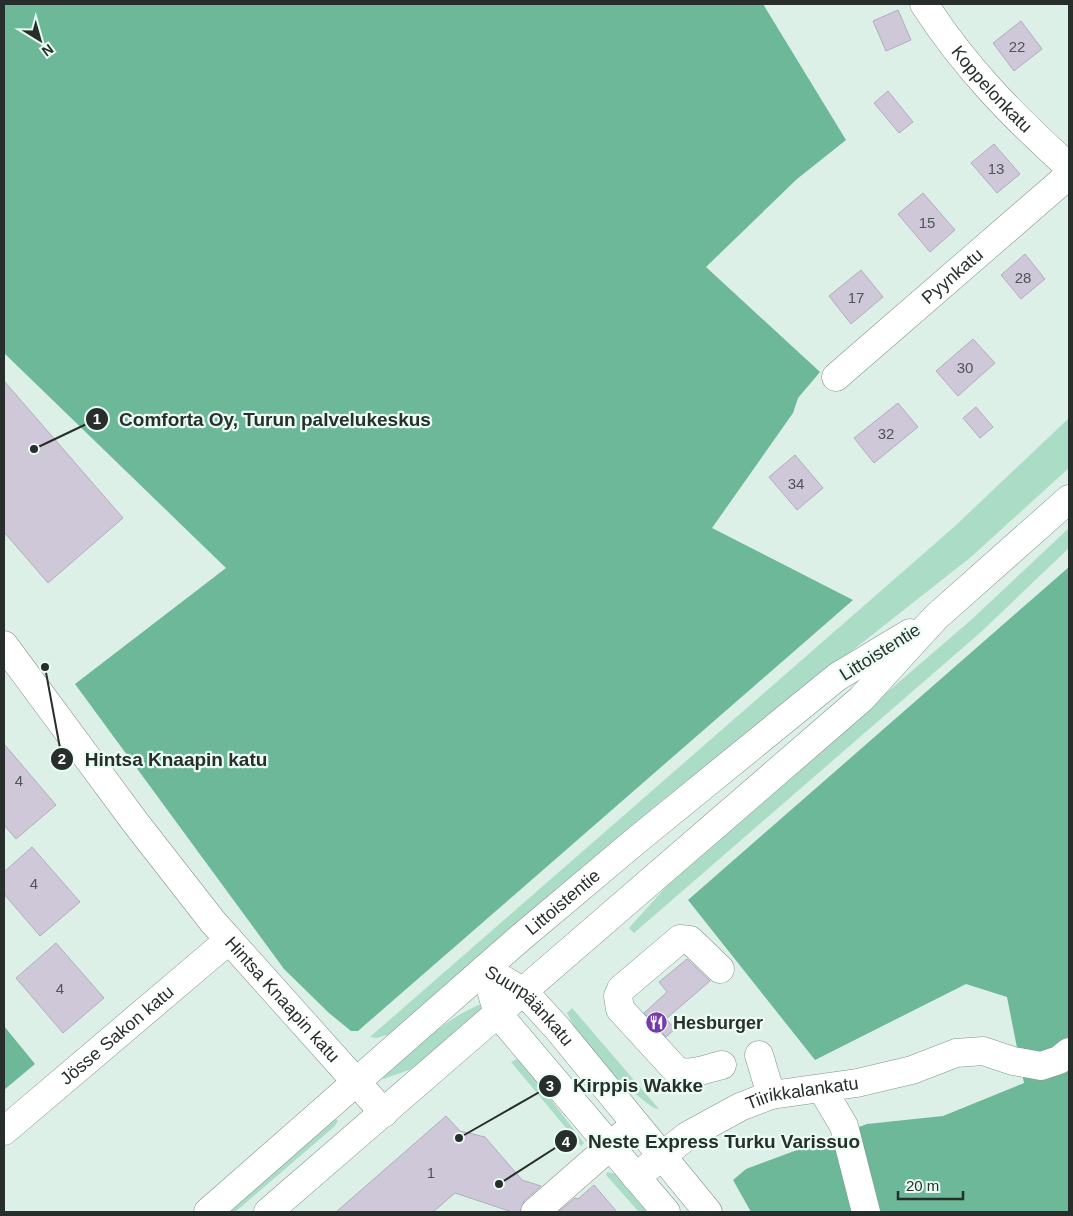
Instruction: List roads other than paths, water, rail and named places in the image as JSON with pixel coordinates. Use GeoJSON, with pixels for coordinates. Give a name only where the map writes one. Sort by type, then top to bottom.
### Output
{"type":"FeatureCollection","features":[{"type":"Feature","properties":{"kind":"street","name":"Koppelonkatu"},"geometry":{"type":"LineString","coordinates":[[924,4],[970,69],[1020,122],[1069,166]]}},
{"type":"Feature","properties":{"kind":"street","name":"Pyynkatu"},"geometry":{"type":"LineString","coordinates":[[836,377],[1069,175]]}},
{"type":"Feature","properties":{"kind":"street","name":"Littoistentie"},"geometry":{"type":"LineString","coordinates":[[268,1212],[861,699],[936,617],[1069,499]]}},
{"type":"Feature","properties":{"kind":"street","name":"Littoistentie"},"geometry":{"type":"LineString","coordinates":[[208,1212],[485,969],[638,839],[837,678],[936,617]]}},
{"type":"Feature","properties":{"kind":"street","name":"Hintsa Knaapin katu"},"geometry":{"type":"LineString","coordinates":[[4,645],[135,822],[229,940],[384,1113]]}},
{"type":"Feature","properties":{"kind":"street"},"geometry":{"type":"LineString","coordinates":[[720,969],[690,940],[680,939],[621,989],[618,996],[620,1009],[676,1070],[682,1073],[690,1073],[722,1065]]}},
{"type":"Feature","properties":{"kind":"street","name":"Jösse Sakon katu"},"geometry":{"type":"LineString","coordinates":[[4,1131],[229,940]]}},
{"type":"Feature","properties":{"kind":"street","name":"Suurpäänkatu"},"geometry":{"type":"LineString","coordinates":[[485,969],[524,992],[663,1155],[708,1212]]}},
{"type":"Feature","properties":{"kind":"street","name":"Suurpäänkatu"},"geometry":{"type":"LineString","coordinates":[[485,969],[498,1014],[666,1212]]}},
{"type":"Feature","properties":{"kind":"street","name":"Tiirikkalankatu"},"geometry":{"type":"LineString","coordinates":[[636,1177],[687,1136],[740,1108],[770,1095],[822,1090],[912,1070],[956,1053],[982,1051],[1013,1061],[1041,1066],[1059,1060],[1069,1052]]}},
{"type":"Feature","properties":{"kind":"street"},"geometry":{"type":"LineString","coordinates":[[759,1055],[770,1095]]}},
{"type":"Feature","properties":{"kind":"street"},"geometry":{"type":"LineString","coordinates":[[822,1090],[844,1126],[866,1212]]}},
{"type":"Feature","properties":{"kind":"street"},"geometry":{"type":"LineString","coordinates":[[535,1212],[609,1146],[637,1124]]}},
{"type":"Feature","properties":{"kind":"place","name":"Comforta Oy, Turun palvelukeskus"},"geometry":{"type":"Point","coordinates":[34,449]}},
{"type":"Feature","properties":{"kind":"place","name":"Hintsa Knaapin katu"},"geometry":{"type":"Point","coordinates":[45,667]}},
{"type":"Feature","properties":{"kind":"place","name":"Hesburger"},"geometry":{"type":"Point","coordinates":[657,1023]}},
{"type":"Feature","properties":{"kind":"place","name":"Kirppis Wakke"},"geometry":{"type":"Point","coordinates":[459,1138]}},
{"type":"Feature","properties":{"kind":"place","name":"Neste Express Turku Varissuo"},"geometry":{"type":"Point","coordinates":[499,1184]}}]}
